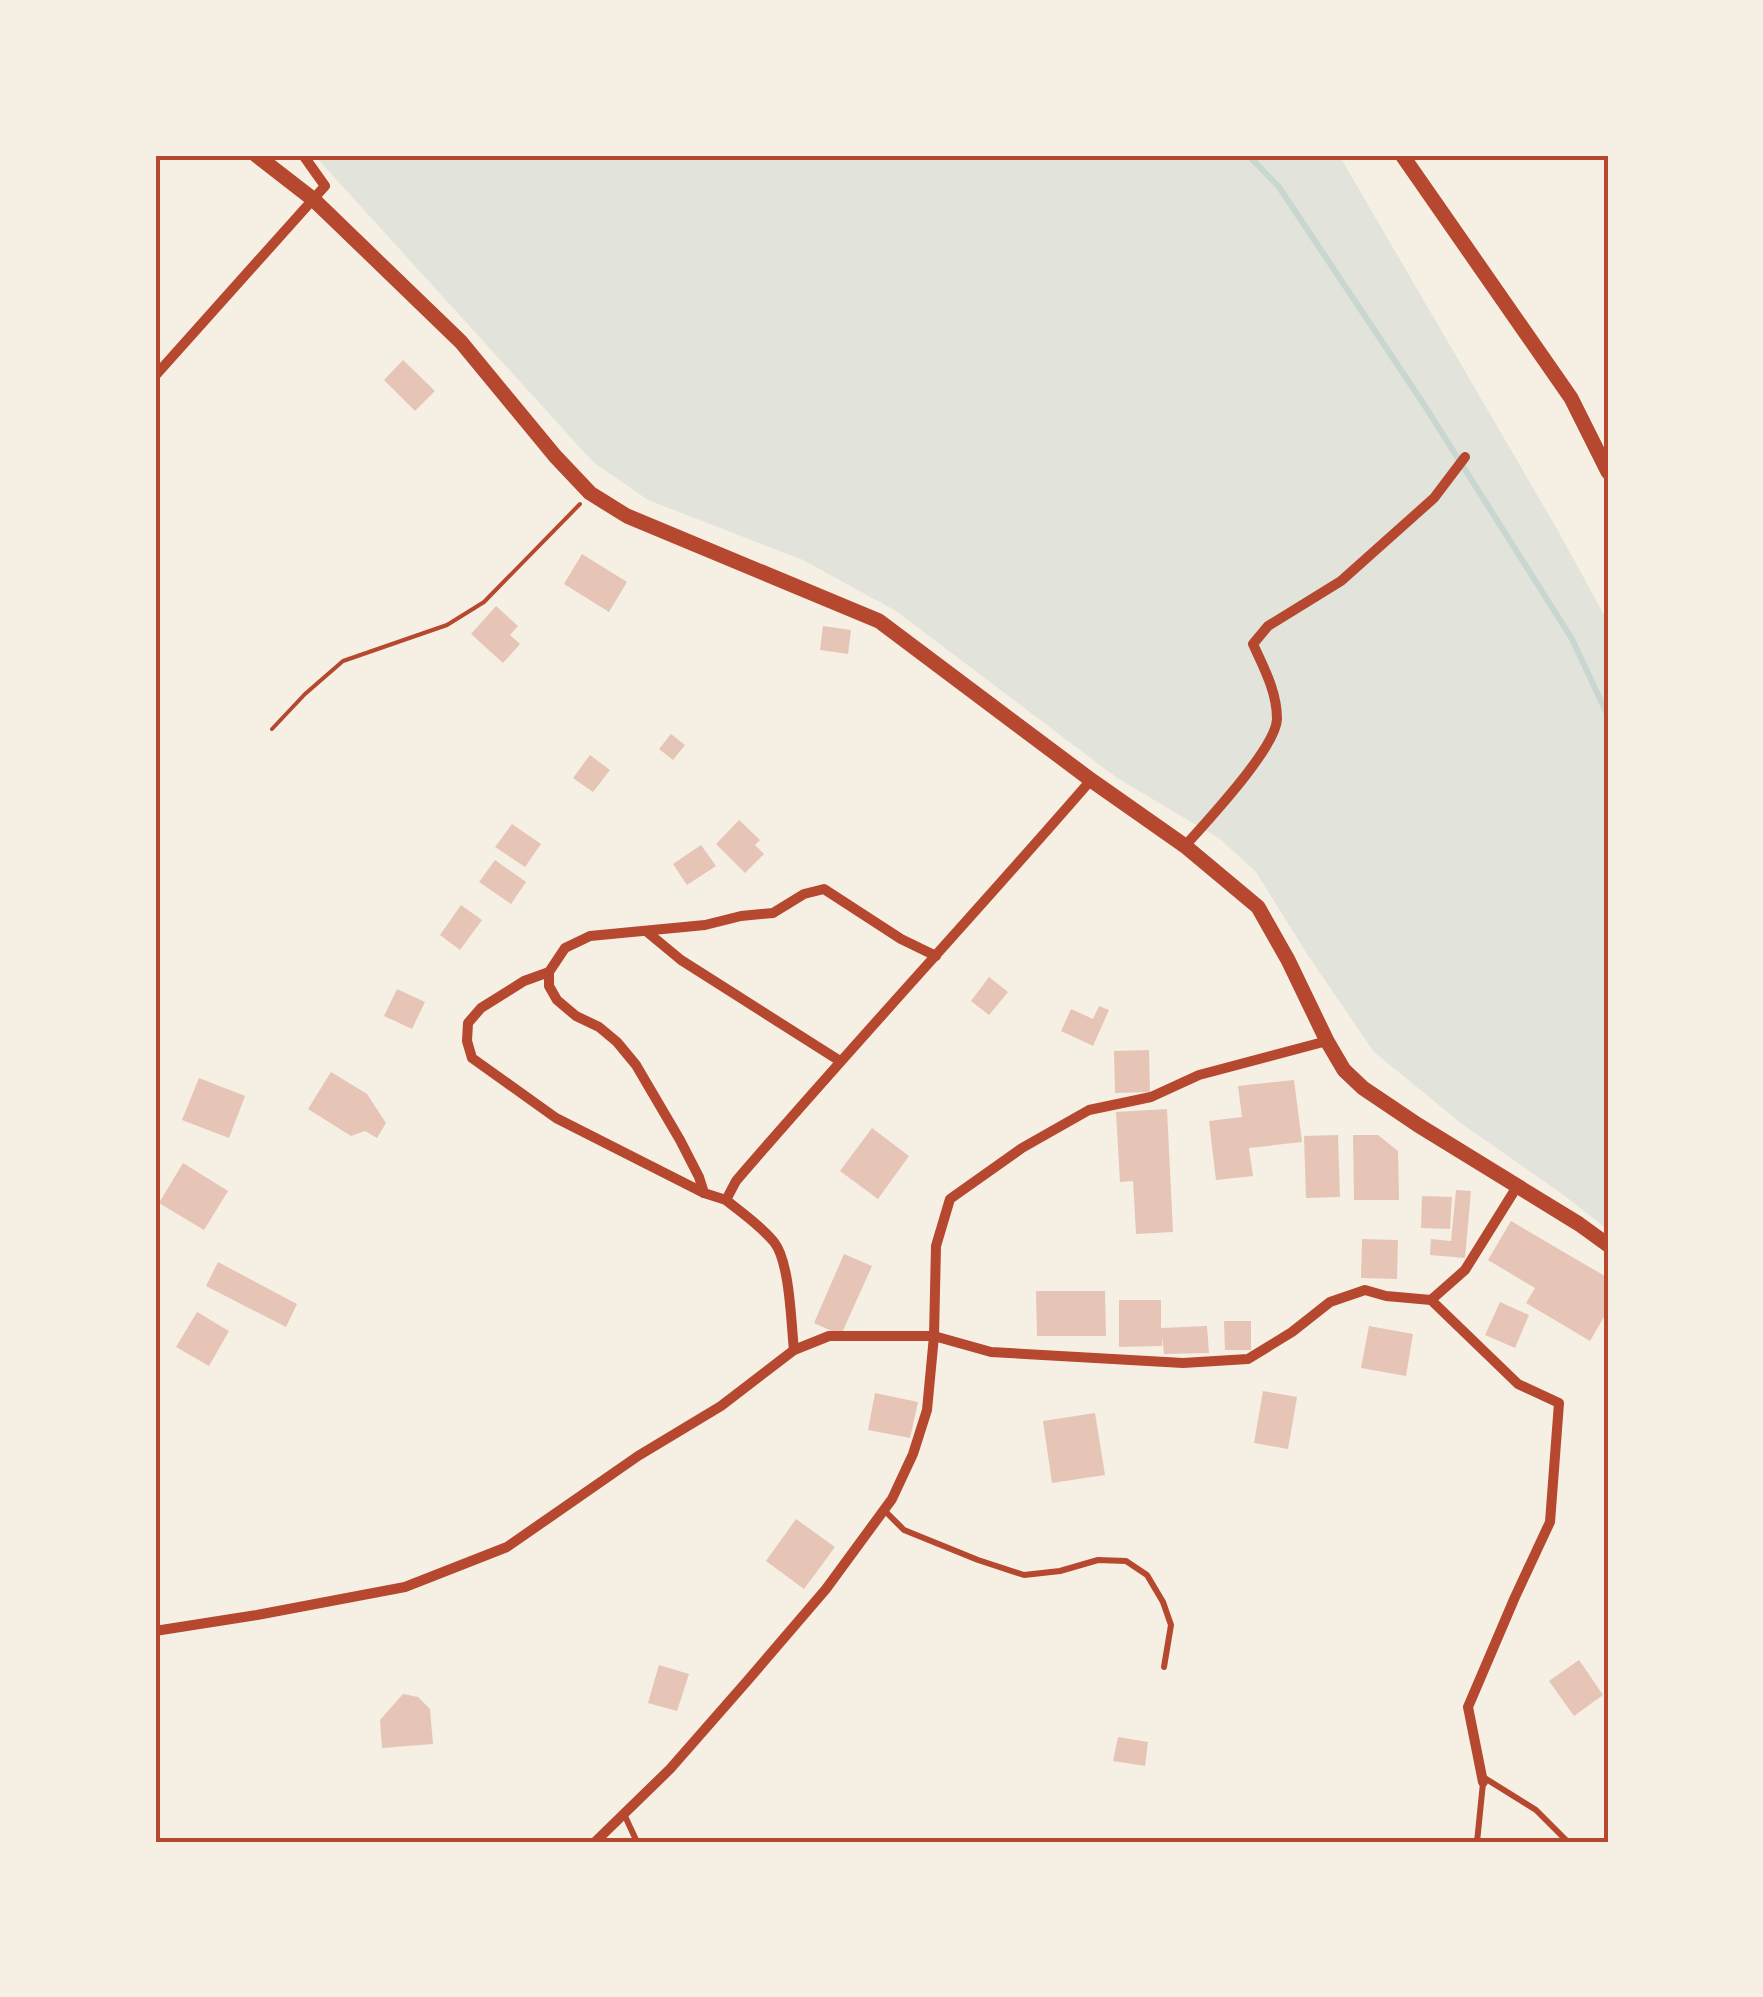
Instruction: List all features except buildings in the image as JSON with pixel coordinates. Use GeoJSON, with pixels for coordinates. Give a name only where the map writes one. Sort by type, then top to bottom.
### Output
{"type":"FeatureCollection","features":[{"type":"Feature","properties":{"kind":"street"},"geometry":{"type":"LineString","coordinates":[[256,155],[314,200],[460,342],[590,493],[627,516],[879,621],[1185,846],[1258,908],[1327,1041],[1344,1070],[1363,1088],[1580,1224],[1608,1246]]}},
{"type":"Feature","properties":{"kind":"street"},"geometry":{"type":"LineString","coordinates":[[155,376],[325,186],[303,155]]}},
{"type":"Feature","properties":{"kind":"street"},"geometry":{"type":"LineString","coordinates":[[1402,155],[1571,398],[1608,472]]}},
{"type":"Feature","properties":{"kind":"street"},"geometry":{"type":"LineString","coordinates":[[1185,846],[1251,770],[1278,723],[1272,686],[1253,644],[1268,626],[1341,581],[1434,498],[1465,457]]}},
{"type":"Feature","properties":{"kind":"street"},"geometry":{"type":"LineString","coordinates":[[726,1200],[736,1181],[840,1061],[1091,780]]}},
{"type":"Feature","properties":{"kind":"street"},"geometry":{"type":"LineString","coordinates":[[704,1192],[680,1140],[636,1065],[599,1027],[576,1016],[557,1000],[549,986],[549,972],[565,948],[590,936],[705,925],[772,913],[804,894],[824,889],[936,956]]}},
{"type":"Feature","properties":{"kind":"street"},"geometry":{"type":"LineString","coordinates":[[646,931],[681,960],[840,1061]]}},
{"type":"Feature","properties":{"kind":"street"},"geometry":{"type":"LineString","coordinates":[[549,972],[524,981],[480,1008],[468,1023],[467,1042],[472,1058],[556,1118],[726,1200],[752,1220],[777,1245],[788,1283],[794,1350]]}},
{"type":"Feature","properties":{"kind":"street"},"geometry":{"type":"LineString","coordinates":[[595,1842],[670,1769],[748,1680],[826,1589],[892,1499],[913,1454],[927,1410],[936,1246],[950,1199],[1022,1148],[1089,1110],[1151,1097],[1199,1074],[1327,1041]]}},
{"type":"Feature","properties":{"kind":"street"},"geometry":{"type":"LineString","coordinates":[[1431,1300],[1464,1270],[1518,1185]]}},
{"type":"Feature","properties":{"kind":"street"},"geometry":{"type":"LineString","coordinates":[[155,1631],[256,1616],[405,1586],[507,1547],[638,1456],[721,1406],[794,1350],[830,1336],[934,1336],[991,1352],[1183,1364],[1248,1360],[1330,1302],[1366,1290],[1431,1300],[1518,1384],[1560,1403],[1550,1522],[1468,1707],[1483,1779]]}},
{"type":"Feature","properties":{"kind":"lane"},"geometry":{"type":"LineString","coordinates":[[884,1510],[904,1530],[1024,1575],[1060,1571],[1098,1560],[1126,1561],[1147,1575],[1172,1625],[1164,1666]]}},
{"type":"Feature","properties":{"kind":"lane"},"geometry":{"type":"LineString","coordinates":[[1477,1842],[1483,1779],[1536,1810],[1568,1842]]}},
{"type":"Feature","properties":{"kind":"lane"},"geometry":{"type":"LineString","coordinates":[[624,1814],[638,1842]]}},
{"type":"Feature","properties":{"kind":"path"},"geometry":{"type":"LineString","coordinates":[[272,729],[342,661],[447,625],[484,602],[590,493]]}},
{"type":"Feature","properties":{"kind":"shaded area"},"geometry":{"type":"Polygon","coordinates":[[[314,155],[1339,155],[1608,622],[1608,1230],[1462,1124],[1374,1052],[1256,872],[1220,839],[1117,778],[896,611],[803,560],[648,500],[593,462],[314,155]]]}},
{"type":"Feature","properties":{"kind":"waterway"},"geometry":{"type":"LineString","coordinates":[[1248,155],[1279,187],[1423,403],[1572,639],[1608,716]]}}]}
